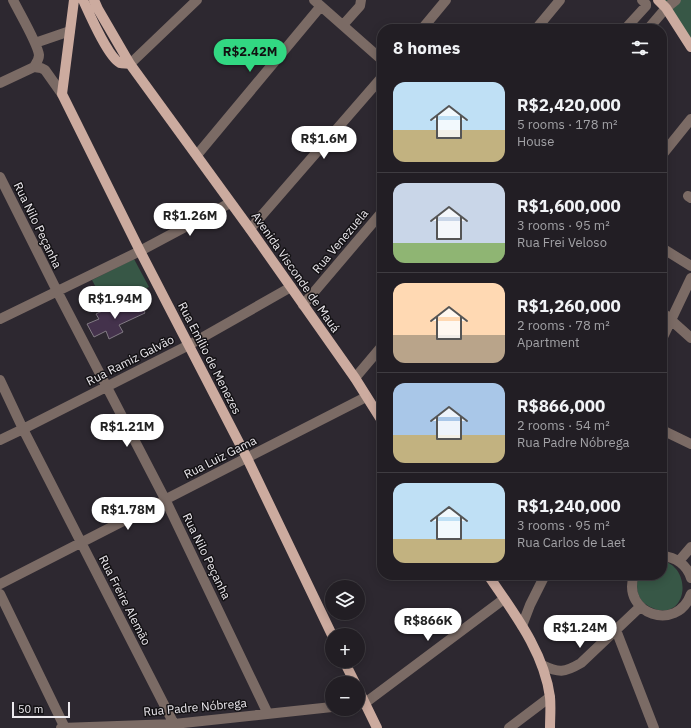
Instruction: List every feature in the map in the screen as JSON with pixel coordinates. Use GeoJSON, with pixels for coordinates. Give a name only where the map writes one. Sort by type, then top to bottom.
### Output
{"type":"FeatureCollection","features":[{"type":"Feature","properties":{"kind":"main road"},"geometry":{"type":"LineString","coordinates":[[62,94],[74,0]]}},
{"type":"Feature","properties":{"kind":"main road"},"geometry":{"type":"LineString","coordinates":[[83,0],[95,29],[115,58],[120,63],[130,64]]}},
{"type":"Feature","properties":{"kind":"main road","name":"Avenida Visconde de Mauá"},"geometry":{"type":"LineString","coordinates":[[94,0],[130,64],[291,287],[377,414]]}},
{"type":"Feature","properties":{"kind":"main road"},"geometry":{"type":"LineString","coordinates":[[658,0],[666,8],[691,48]]}},
{"type":"Feature","properties":{"kind":"main road","name":"Rua Emílio de Menezes"},"geometry":{"type":"LineString","coordinates":[[62,94],[140,251],[247,458],[329,628]]}},
{"type":"Feature","properties":{"kind":"main road"},"geometry":{"type":"LineString","coordinates":[[491,580],[522,626],[542,665],[550,697],[550,728]]}},
{"type":"Feature","properties":{"kind":"main road"},"geometry":{"type":"LineString","coordinates":[[365,710],[377,728]]}},
{"type":"Feature","properties":{"kind":"street"},"geometry":{"type":"LineString","coordinates":[[0,83],[34,67],[39,55],[35,43],[13,0]]}},
{"type":"Feature","properties":{"kind":"street"},"geometry":{"type":"LineString","coordinates":[[130,64],[196,0]]}},
{"type":"Feature","properties":{"kind":"street"},"geometry":{"type":"LineString","coordinates":[[197,155],[319,5],[331,0]]}},
{"type":"Feature","properties":{"kind":"street"},"geometry":{"type":"LineString","coordinates":[[342,25],[360,6],[360,0]]}},
{"type":"Feature","properties":{"kind":"street"},"geometry":{"type":"LineString","coordinates":[[426,24],[446,0]]}},
{"type":"Feature","properties":{"kind":"street"},"geometry":{"type":"LineString","coordinates":[[540,24],[560,0]]}},
{"type":"Feature","properties":{"kind":"street"},"geometry":{"type":"LineString","coordinates":[[630,24],[646,6],[642,0]]}},
{"type":"Feature","properties":{"kind":"street"},"geometry":{"type":"LineString","coordinates":[[652,24],[666,8],[676,0]]}},
{"type":"Feature","properties":{"kind":"street"},"geometry":{"type":"LineString","coordinates":[[319,5],[377,56]]}},
{"type":"Feature","properties":{"kind":"street"},"geometry":{"type":"LineString","coordinates":[[35,43],[70,31]]}},
{"type":"Feature","properties":{"kind":"street","name":"Rua Emílio de Menezes"},"geometry":{"type":"LineString","coordinates":[[34,67],[45,70],[62,94]]}},
{"type":"Feature","properties":{"kind":"street"},"geometry":{"type":"LineString","coordinates":[[250,229],[377,83]]}},
{"type":"Feature","properties":{"kind":"street"},"geometry":{"type":"LineString","coordinates":[[667,149],[691,119]]}},
{"type":"Feature","properties":{"kind":"street","name":"Rua Nilo Peçanha"},"geometry":{"type":"LineString","coordinates":[[0,177],[57,291],[165,499],[268,714]]}},
{"type":"Feature","properties":{"kind":"street"},"geometry":{"type":"LineString","coordinates":[[0,319],[140,251],[230,203]]}},
{"type":"Feature","properties":{"kind":"street","name":"Rua Venezuela"},"geometry":{"type":"LineString","coordinates":[[303,305],[377,218]]}},
{"type":"Feature","properties":{"kind":"street"},"geometry":{"type":"LineString","coordinates":[[667,251],[691,266]]}},
{"type":"Feature","properties":{"kind":"street"},"geometry":{"type":"LineString","coordinates":[[667,329],[691,278]]}},
{"type":"Feature","properties":{"kind":"street","name":"Rua Ramiz Galvão"},"geometry":{"type":"LineString","coordinates":[[0,440],[189,345],[291,287]]}},
{"type":"Feature","properties":{"kind":"street"},"geometry":{"type":"LineString","coordinates":[[667,317],[691,338]]}},
{"type":"Feature","properties":{"kind":"street"},"geometry":{"type":"LineString","coordinates":[[354,378],[377,352]]}},
{"type":"Feature","properties":{"kind":"street","name":"Rua Freire Alemão"},"geometry":{"type":"LineString","coordinates":[[0,380],[23,429],[174,724]]}},
{"type":"Feature","properties":{"kind":"street","name":"Rua Luiz Gama"},"geometry":{"type":"LineString","coordinates":[[0,584],[366,397]]}},
{"type":"Feature","properties":{"kind":"street"},"geometry":{"type":"LineString","coordinates":[[667,432],[691,444]]}},
{"type":"Feature","properties":{"kind":"street"},"geometry":{"type":"LineString","coordinates":[[679,561],[691,547]]}},
{"type":"Feature","properties":{"kind":"street"},"geometry":{"type":"LineString","coordinates":[[667,557],[679,561],[686,568],[691,578]]}},
{"type":"Feature","properties":{"kind":"street"},"geometry":{"type":"LineString","coordinates":[[522,626],[530,605],[542,580]]}},
{"type":"Feature","properties":{"kind":"street"},"geometry":{"type":"LineString","coordinates":[[632,580],[632,590],[640,607],[649,613],[659,616],[669,615],[689,606],[691,594]]}},
{"type":"Feature","properties":{"kind":"street"},"geometry":{"type":"LineString","coordinates":[[0,594],[65,728]]}},
{"type":"Feature","properties":{"kind":"street"},"geometry":{"type":"LineString","coordinates":[[365,701],[504,599]]}},
{"type":"Feature","properties":{"kind":"street"},"geometry":{"type":"LineString","coordinates":[[542,665],[561,672],[570,670],[581,663],[640,607]]}},
{"type":"Feature","properties":{"kind":"street"},"geometry":{"type":"LineString","coordinates":[[616,630],[654,728]]}},
{"type":"Feature","properties":{"kind":"street"},"geometry":{"type":"LineString","coordinates":[[509,728],[550,697]]}},
{"type":"Feature","properties":{"kind":"street","name":"Rua Padre Nóbrega"},"geometry":{"type":"LineString","coordinates":[[61,728],[174,724],[325,708]]}},
{"type":"Feature","properties":{"kind":"green space"},"geometry":{"type":"Polygon","coordinates":[[[662,0],[691,0],[691,46],[662,0]]]}},
{"type":"Feature","properties":{"kind":"green space"},"geometry":{"type":"Polygon","coordinates":[[[134,259],[149,287],[106,307],[92,280],[134,259]]]}},
{"type":"Feature","properties":{"kind":"green space"},"geometry":{"type":"Polygon","coordinates":[[[667,563],[678,572],[682,580],[681,598],[676,606],[668,610],[658,610],[652,608],[640,598],[638,580],[667,580],[667,563]]]}},
{"type":"Feature","properties":{"kind":"building"},"geometry":{"type":"Polygon","coordinates":[[[139,301],[145,313],[119,325],[123,332],[109,339],[106,331],[94,337],[87,324],[99,319],[96,314],[110,307],[113,313],[139,301]]]}}]}
